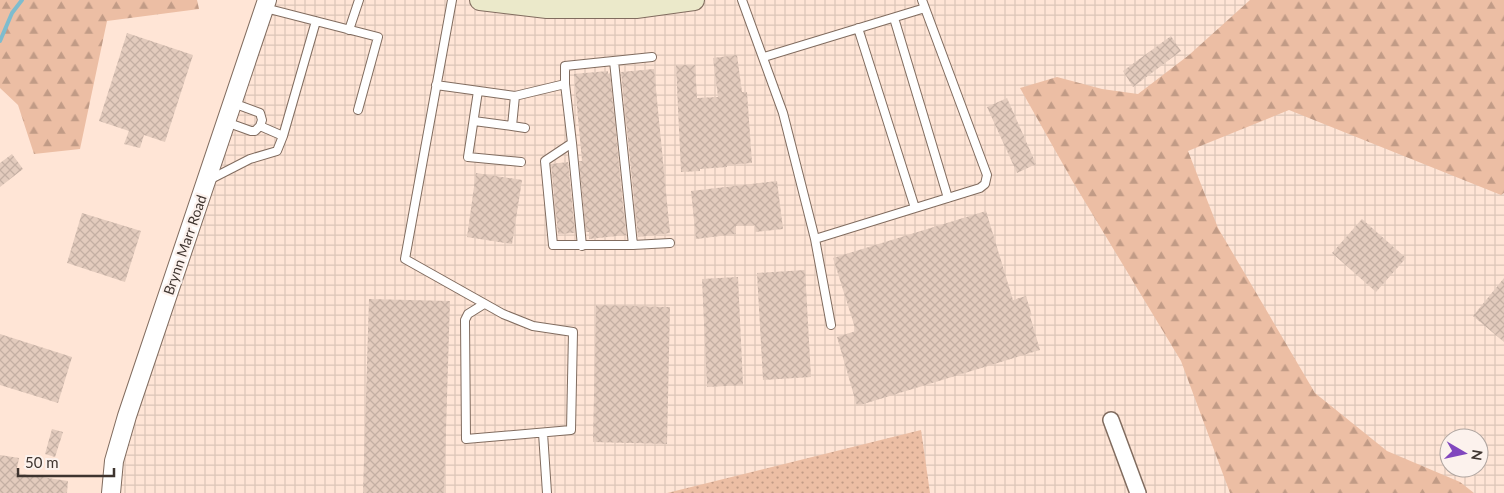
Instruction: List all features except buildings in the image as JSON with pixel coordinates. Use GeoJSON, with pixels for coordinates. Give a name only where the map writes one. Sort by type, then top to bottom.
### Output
{"type":"FeatureCollection","features":[{"type":"Feature","properties":{"kind":"main road"},"geometry":{"type":"LineString","coordinates":[[483,0],[547,4],[635,4],[694,0]]}},
{"type":"Feature","properties":{"kind":"street","name":"Brynn Marr Road"},"geometry":{"type":"LineString","coordinates":[[111,493],[114,461],[127,416],[266,4]]}},
{"type":"Feature","properties":{"kind":"street"},"geometry":{"type":"LineString","coordinates":[[1112,420],[1138,493]]}},
{"type":"Feature","properties":{"kind":"lane"},"geometry":{"type":"LineString","coordinates":[[350,30],[359,0]]}},
{"type":"Feature","properties":{"kind":"lane"},"geometry":{"type":"LineString","coordinates":[[452,0],[405,258],[503,314],[533,326],[573,332],[570,430],[543,434],[466,439],[465,320],[468,314],[484,304]]}},
{"type":"Feature","properties":{"kind":"lane"},"geometry":{"type":"LineString","coordinates":[[742,0],[783,113],[815,239],[831,325]]}},
{"type":"Feature","properties":{"kind":"lane"},"geometry":{"type":"LineString","coordinates":[[815,239],[980,188],[985,184],[987,175],[922,0]]}},
{"type":"Feature","properties":{"kind":"lane"},"geometry":{"type":"LineString","coordinates":[[266,4],[316,21],[378,37],[358,110]]}},
{"type":"Feature","properties":{"kind":"lane"},"geometry":{"type":"LineString","coordinates":[[764,57],[925,8]]}},
{"type":"Feature","properties":{"kind":"lane"},"geometry":{"type":"LineString","coordinates":[[894,18],[948,198]]}},
{"type":"Feature","properties":{"kind":"lane"},"geometry":{"type":"LineString","coordinates":[[206,181],[250,159],[277,151],[316,21]]}},
{"type":"Feature","properties":{"kind":"lane"},"geometry":{"type":"LineString","coordinates":[[858,28],[915,208]]}},
{"type":"Feature","properties":{"kind":"lane"},"geometry":{"type":"LineString","coordinates":[[582,246],[565,84],[565,66],[652,57]]}},
{"type":"Feature","properties":{"kind":"lane"},"geometry":{"type":"LineString","coordinates":[[614,61],[633,246]]}},
{"type":"Feature","properties":{"kind":"lane"},"geometry":{"type":"LineString","coordinates":[[436,85],[515,96],[565,84]]}},
{"type":"Feature","properties":{"kind":"lane"},"geometry":{"type":"LineString","coordinates":[[478,91],[468,157],[521,162]]}},
{"type":"Feature","properties":{"kind":"lane"},"geometry":{"type":"LineString","coordinates":[[512,126],[515,96]]}},
{"type":"Feature","properties":{"kind":"lane"},"geometry":{"type":"LineString","coordinates":[[226,122],[251,131],[260,126],[262,120],[260,113],[233,103]]}},
{"type":"Feature","properties":{"kind":"lane"},"geometry":{"type":"LineString","coordinates":[[474,121],[525,128]]}},
{"type":"Feature","properties":{"kind":"lane"},"geometry":{"type":"LineString","coordinates":[[260,126],[283,136]]}},
{"type":"Feature","properties":{"kind":"lane"},"geometry":{"type":"LineString","coordinates":[[572,143],[545,161],[553,245],[633,246],[670,243]]}},
{"type":"Feature","properties":{"kind":"lane"},"geometry":{"type":"LineString","coordinates":[[543,434],[546,493]]}},
{"type":"Feature","properties":{"kind":"shaded area"},"geometry":{"type":"Polygon","coordinates":[[[0,0],[267,0],[111,493],[0,493],[0,0]]]}},
{"type":"Feature","properties":{"kind":"shaded area"},"geometry":{"type":"Polygon","coordinates":[[[268,0],[1504,0],[1504,493],[111,493],[268,0]]]}},
{"type":"Feature","properties":{"kind":"green space"},"geometry":{"type":"Polygon","coordinates":[[[0,0],[197,0],[199,9],[107,21],[80,149],[34,154],[18,105],[0,88],[0,0]]]}},
{"type":"Feature","properties":{"kind":"green space"},"geometry":{"type":"Polygon","coordinates":[[[1250,0],[1504,0],[1504,193],[1501,195],[1289,110],[1188,151],[1218,228],[1315,393],[1387,451],[1439,473],[1439,478],[1451,478],[1460,482],[1474,493],[1230,493],[1181,361],[1073,182],[1020,88],[1057,77],[1102,89],[1138,94],[1189,55],[1250,0]]]}},
{"type":"Feature","properties":{"kind":"green space"},"geometry":{"type":"Polygon","coordinates":[[[921,430],[930,493],[667,493],[921,430]]]}},
{"type":"Feature","properties":{"kind":"waterway"},"geometry":{"type":"LineString","coordinates":[[0,41],[12,13],[22,0]]}}]}
